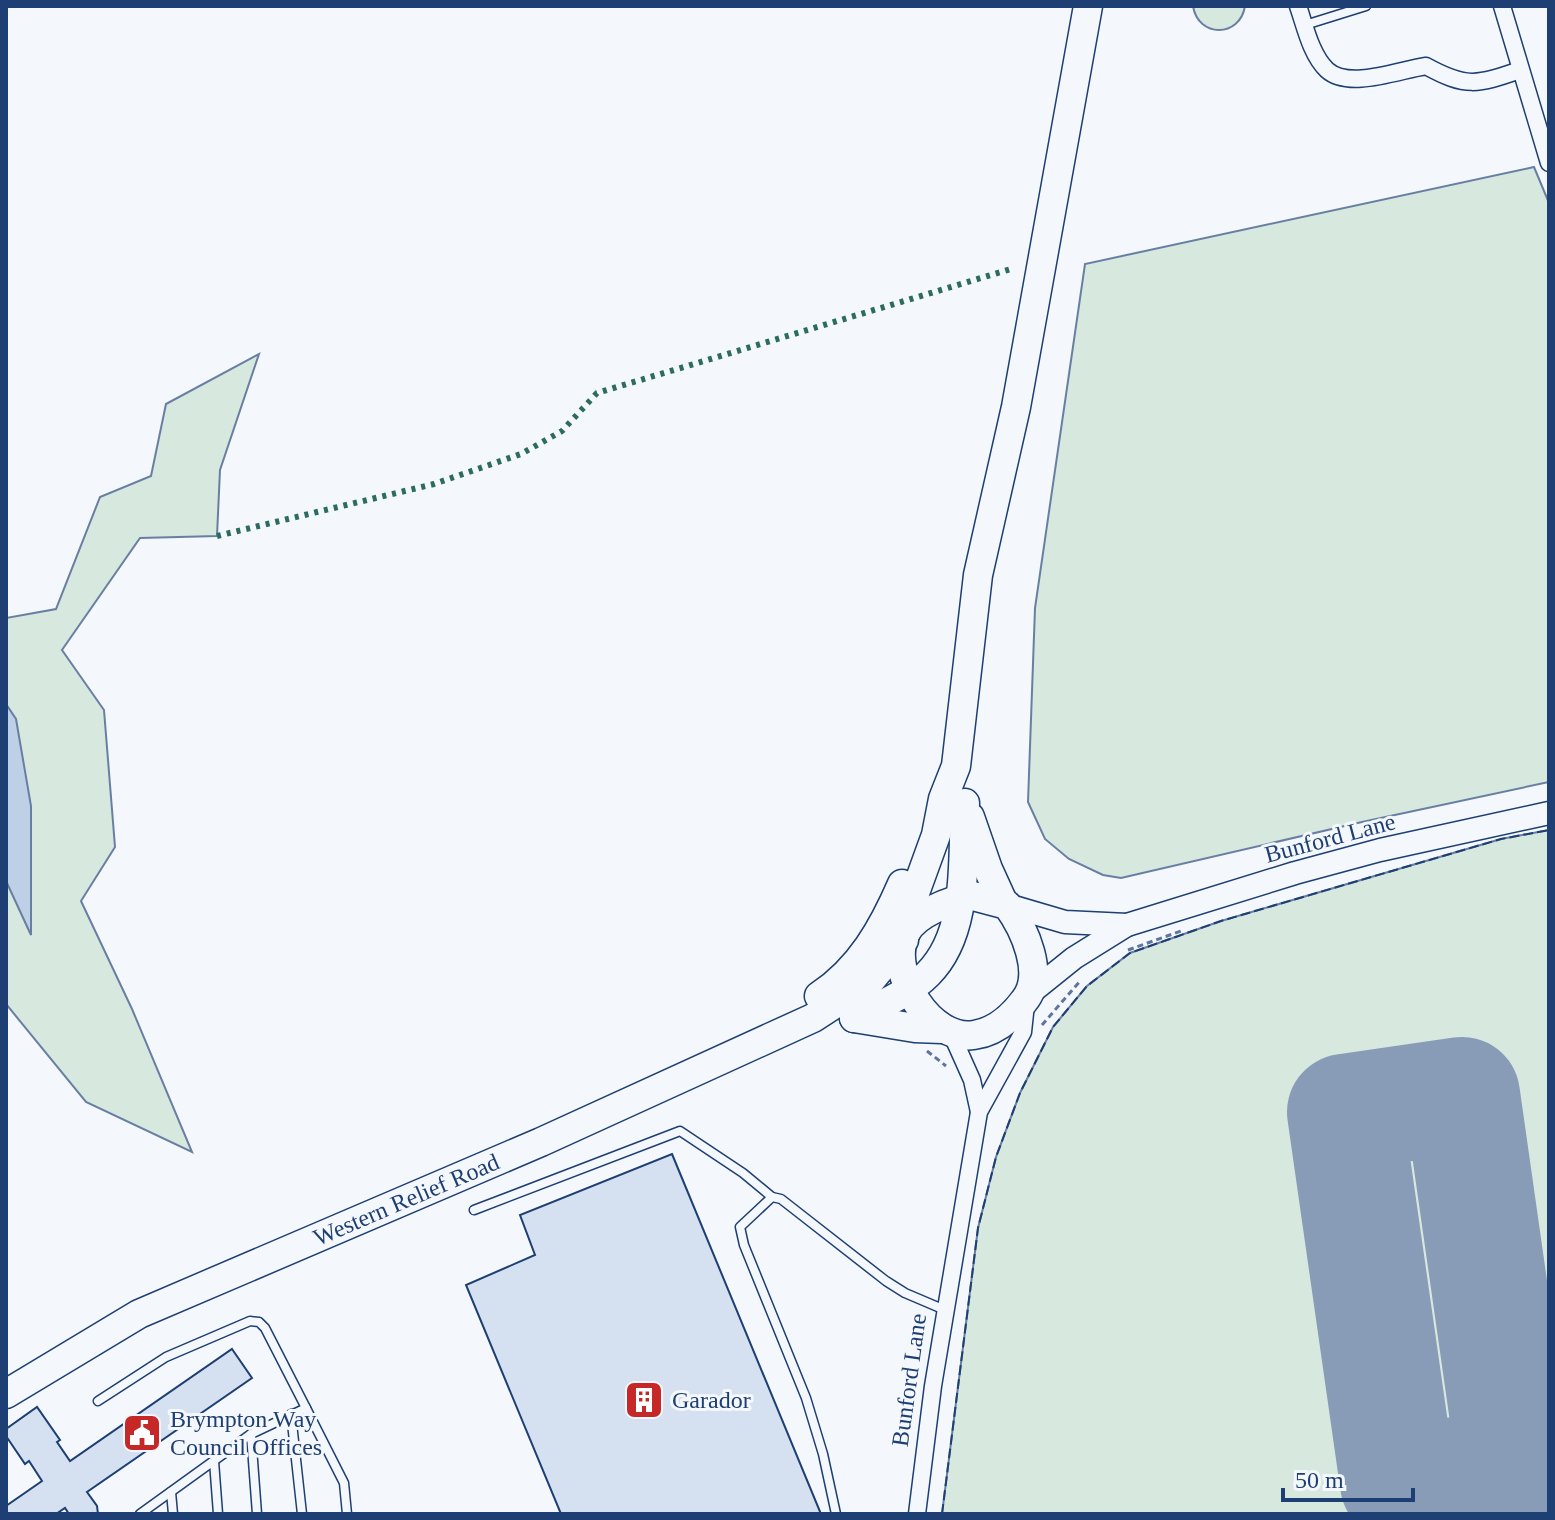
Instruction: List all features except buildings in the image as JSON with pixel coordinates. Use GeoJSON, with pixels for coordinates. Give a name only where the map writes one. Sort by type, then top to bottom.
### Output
{"type":"FeatureCollection","features":[{"type":"Feature","properties":{"kind":"highway"},"geometry":{"type":"LineString","coordinates":[[938,1037],[908,989],[904,976],[907,915],[936,835],[943,799],[956,766],[978,575],[1016,407],[1088,6]]}},
{"type":"Feature","properties":{"kind":"highway"},"geometry":{"type":"LineString","coordinates":[[770,1036],[789,1010],[821,995],[843,978],[868,950],[910,863],[932,799],[942,748],[962,712]]}},
{"type":"Feature","properties":{"kind":"highway"},"geometry":{"type":"LineString","coordinates":[[956,766],[988,869],[1030,945],[1032,969],[1027,997]]}},
{"type":"Feature","properties":{"kind":"highway"},"geometry":{"type":"LineString","coordinates":[[854,1018],[908,989],[927,975],[945,952],[953,932],[959,898],[965,803]]}},
{"type":"Feature","properties":{"kind":"highway"},"geometry":{"type":"LineString","coordinates":[[959,898],[973,896],[1005,903]]}},
{"type":"Feature","properties":{"kind":"highway","name":"Western Relief Road"},"geometry":{"type":"LineString","coordinates":[[6,1394],[139,1314],[513,1154],[813,1018],[870,981],[905,936],[935,908],[959,898]]}},
{"type":"Feature","properties":{"kind":"highway","name":"Western Relief Road"},"geometry":{"type":"LineString","coordinates":[[813,1018],[854,1018],[915,1028],[938,1037],[976,1035],[998,1026],[1027,997]]}},
{"type":"Feature","properties":{"kind":"street"},"geometry":{"type":"LineString","coordinates":[[1298,6],[1314,50],[1326,69],[1342,79],[1363,79],[1426,66],[1467,84],[1520,70]]}},
{"type":"Feature","properties":{"kind":"street"},"geometry":{"type":"LineString","coordinates":[[1502,6],[1549,163]]}},
{"type":"Feature","properties":{"kind":"street","name":"Bunford Lane"},"geometry":{"type":"LineString","coordinates":[[917,1514],[945,1310],[979,1112],[1023,1032],[1027,997],[1074,958],[1127,925],[1380,850],[1549,813]]}},
{"type":"Feature","properties":{"kind":"street","name":"Bunford Lane"},"geometry":{"type":"LineString","coordinates":[[1005,903],[1065,922],[1127,925]]}},
{"type":"Feature","properties":{"kind":"street","name":"Bunford Lane"},"geometry":{"type":"LineString","coordinates":[[938,1037],[966,1068],[979,1112]]}},
{"type":"Feature","properties":{"kind":"lane"},"geometry":{"type":"LineString","coordinates":[[1305,25],[1366,6]]}},
{"type":"Feature","properties":{"kind":"lane"},"geometry":{"type":"LineString","coordinates":[[474,1210],[680,1131],[743,1173],[772,1197],[781,1199],[886,1281],[945,1310]]}},
{"type":"Feature","properties":{"kind":"lane"},"geometry":{"type":"LineString","coordinates":[[772,1197],[740,1227],[744,1245],[806,1398],[823,1454],[836,1514]]}},
{"type":"Feature","properties":{"kind":"lane"},"geometry":{"type":"LineString","coordinates":[[98,1401],[166,1357],[250,1321],[259,1322],[265,1328],[344,1483],[347,1514]]}},
{"type":"Feature","properties":{"kind":"lane"},"geometry":{"type":"LineString","coordinates":[[140,1514],[251,1434],[306,1408]]}},
{"type":"Feature","properties":{"kind":"lane"},"geometry":{"type":"LineString","coordinates":[[291,1414],[302,1514]]}},
{"type":"Feature","properties":{"kind":"lane"},"geometry":{"type":"LineString","coordinates":[[251,1434],[257,1514]]}},
{"type":"Feature","properties":{"kind":"lane"},"geometry":{"type":"LineString","coordinates":[[214,1461],[218,1514]]}},
{"type":"Feature","properties":{"kind":"lane"},"geometry":{"type":"LineString","coordinates":[[171,1492],[173,1514]]}},
{"type":"Feature","properties":{"kind":"path"},"geometry":{"type":"LineString","coordinates":[[1125,951],[1193,926]]}},
{"type":"Feature","properties":{"kind":"path"},"geometry":{"type":"LineString","coordinates":[[1040,1029],[1046,1018],[1089,973]]}},
{"type":"Feature","properties":{"kind":"path"},"geometry":{"type":"LineString","coordinates":[[938,1037],[954,1073],[966,1068]]}},
{"type":"Feature","properties":{"kind":"shaded area"},"geometry":{"type":"Polygon","coordinates":[[[1193,6],[1245,6],[1235,24],[1219,30],[1203,24],[1193,6]]]}},
{"type":"Feature","properties":{"kind":"shaded area"},"geometry":{"type":"Polygon","coordinates":[[[1534,167],[1549,203],[1549,782],[1121,878],[1103,875],[1069,859],[1045,839],[1028,802],[1035,608],[1085,264],[1534,167]]]}},
{"type":"Feature","properties":{"kind":"shaded area"},"geometry":{"type":"Polygon","coordinates":[[[259,354],[220,470],[217,536],[140,538],[62,650],[104,710],[115,847],[81,901],[132,1009],[192,1152],[86,1102],[6,1004],[6,618],[56,609],[100,497],[151,476],[166,404],[259,354]]]}},
{"type":"Feature","properties":{"kind":"shaded area"},"geometry":{"type":"Polygon","coordinates":[[[1549,830],[1549,1514],[942,1514],[978,1228],[996,1157],[1020,1093],[1053,1027],[1087,986],[1130,953],[1221,921],[1501,839],[1549,830]]]}},
{"type":"Feature","properties":{"kind":"water"},"geometry":{"type":"Polygon","coordinates":[[[6,704],[16,719],[31,806],[31,935],[6,881],[6,704]]]}},
{"type":"Feature","properties":{"kind":"runway"},"geometry":{"type":"LineString","coordinates":[[1462,1095],[1515,1467],[1398,1483],[1345,1112],[1462,1095]]}},
{"type":"Feature","properties":{"kind":"hedge"},"geometry":{"type":"LineString","coordinates":[[217,536],[434,484],[521,454],[562,431],[597,393],[1011,269]]}},
{"type":"Feature","properties":{"kind":"fence"},"geometry":{"type":"LineString","coordinates":[[942,1514],[978,1228],[996,1157],[1020,1093],[1053,1027],[1087,986],[1130,953],[1221,921],[1501,839],[1549,830]]}},
{"type":"Feature","properties":{"kind":"place","name":"Garador"},"geometry":{"type":"Point","coordinates":[644,1400]}},
{"type":"Feature","properties":{"kind":"place","name":"Brympton Way Council Offices"},"geometry":{"type":"Point","coordinates":[142,1433]}}]}
